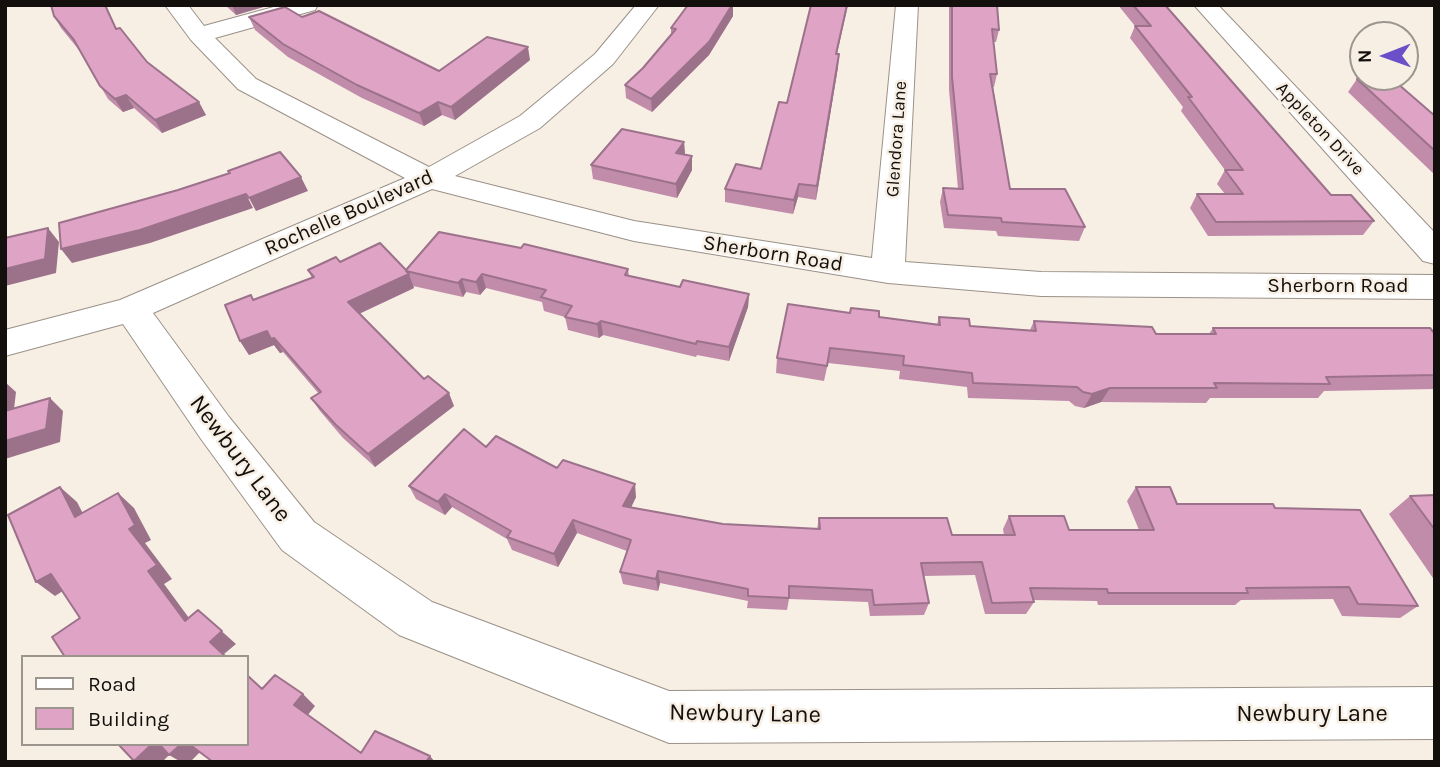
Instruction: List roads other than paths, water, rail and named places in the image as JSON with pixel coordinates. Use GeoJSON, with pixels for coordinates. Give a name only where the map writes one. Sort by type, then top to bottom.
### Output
{"type":"FeatureCollection","features":[{"type":"Feature","properties":{"kind":"street","name":"Sherborn Road"},"geometry":{"type":"LineString","coordinates":[[176,5],[199,36],[247,84],[429,179],[634,232],[888,272],[1041,284],[1435,287]]}},
{"type":"Feature","properties":{"kind":"street"},"geometry":{"type":"LineString","coordinates":[[199,36],[307,5]]}},
{"type":"Feature","properties":{"kind":"street","name":"Rochelle Boulevard"},"geometry":{"type":"LineString","coordinates":[[5,343],[131,309],[429,179],[530,122],[604,59],[648,5]]}},
{"type":"Feature","properties":{"kind":"street","name":"Glendora Lane"},"geometry":{"type":"LineString","coordinates":[[888,272],[907,5]]}},
{"type":"Feature","properties":{"kind":"street","name":"Appleton Drive"},"geometry":{"type":"LineString","coordinates":[[1205,5],[1435,253]]}},
{"type":"Feature","properties":{"kind":"street","name":"Newbury Lane"},"geometry":{"type":"LineString","coordinates":[[131,309],[215,428],[298,536],[416,619],[669,717],[1435,713]]}}]}
